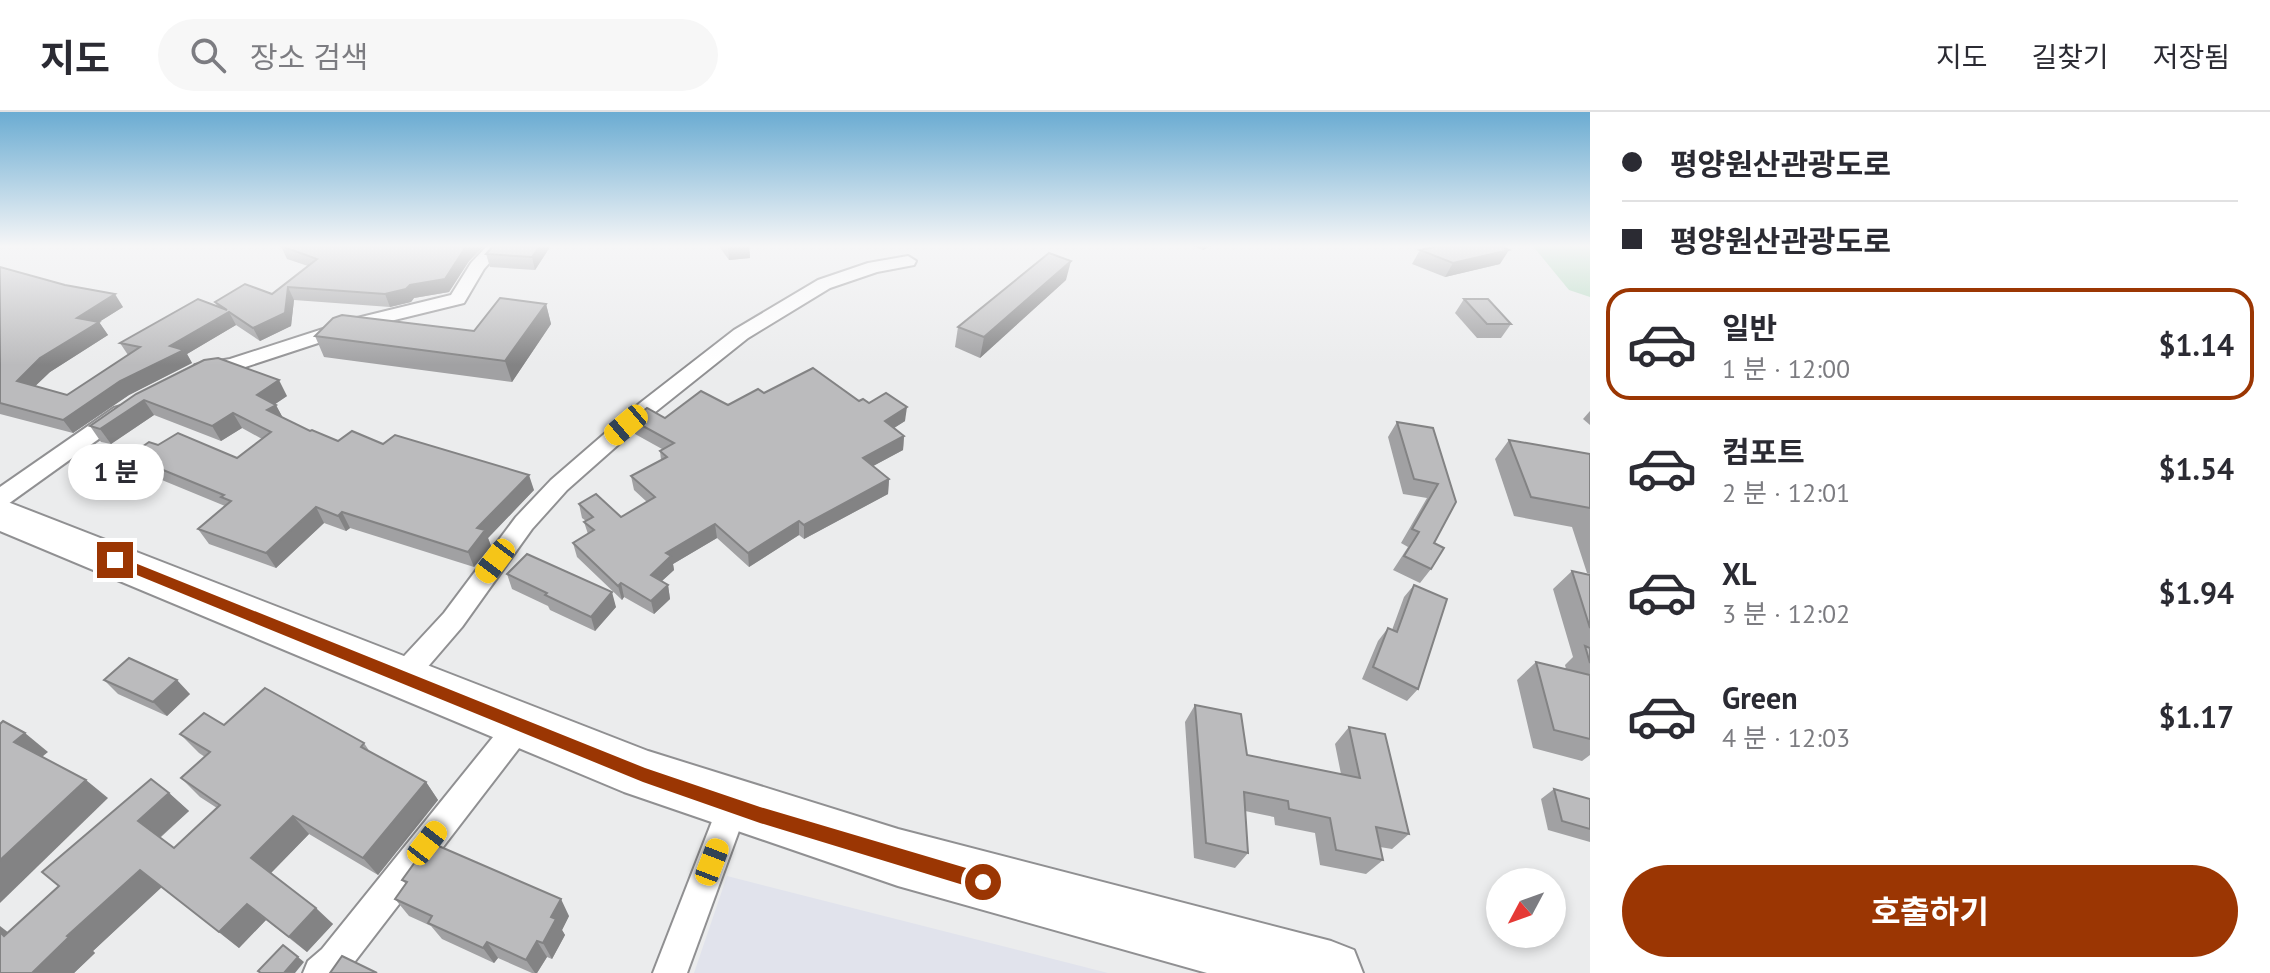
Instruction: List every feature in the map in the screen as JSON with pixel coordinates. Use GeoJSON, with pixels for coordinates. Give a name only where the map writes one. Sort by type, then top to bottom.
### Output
{"type":"FeatureCollection","features":[{"type":"Feature","properties":{"kind":"highway"},"geometry":{"type":"LineString","coordinates":[[0,514],[520,725],[733,806],[923,866],[1331,973]]}},
{"type":"Feature","properties":{"kind":"street"},"geometry":{"type":"LineString","coordinates":[[181,379],[208,366],[233,365],[364,322],[458,299],[466,285]]}},
{"type":"Feature","properties":{"kind":"street"},"geometry":{"type":"LineString","coordinates":[[403,676],[453,620],[524,523],[559,485],[647,408],[741,334],[822,285]]}},
{"type":"Feature","properties":{"kind":"street"},"geometry":{"type":"LineString","coordinates":[[0,498],[138,402]]}},
{"type":"Feature","properties":{"kind":"street"},"geometry":{"type":"LineString","coordinates":[[320,973],[334,961],[520,725]]}},
{"type":"Feature","properties":{"kind":"street"},"geometry":{"type":"LineString","coordinates":[[670,973],[733,806]]}},
{"type":"Feature","properties":{"kind":"shaded area"},"geometry":{"type":"Polygon","coordinates":[[[727,876],[1108,973],[694,973],[727,876]]]}},
{"type":"Feature","properties":{"kind":"green space"},"geometry":{"type":"Polygon","coordinates":[[[1565,285],[1590,285],[1590,297],[1569,290],[1565,285]]]}},
{"type":"Feature","properties":{"kind":"building"},"geometry":{"type":"Polygon","coordinates":[[[0,285],[66,285],[115,294],[77,318],[99,322],[40,358],[17,381],[67,395],[140,347],[120,343],[198,299],[227,310],[215,302],[243,285],[272,294],[283,285],[410,285],[385,294],[288,287],[285,313],[253,328],[229,312],[170,346],[184,350],[120,381],[63,420],[0,403],[0,285]]]}},
{"type":"Feature","properties":{"kind":"building"},"geometry":{"type":"Polygon","coordinates":[[[1009,285],[1043,285],[984,337],[958,327],[1009,285]]]}},
{"type":"Feature","properties":{"kind":"building"},"geometry":{"type":"Polygon","coordinates":[[[500,298],[546,304],[505,361],[315,336],[333,318],[342,315],[474,331],[500,298]]]}},
{"type":"Feature","properties":{"kind":"building"},"geometry":{"type":"Polygon","coordinates":[[[1464,299],[1488,299],[1511,324],[1487,324],[1464,299]]]}},
{"type":"Feature","properties":{"kind":"building"},"geometry":{"type":"Polygon","coordinates":[[[218,358],[279,380],[257,395],[276,405],[267,410],[310,431],[338,441],[352,431],[383,444],[395,435],[529,475],[477,528],[485,530],[468,552],[342,512],[338,516],[316,507],[266,553],[198,529],[231,501],[221,497],[224,495],[129,456],[149,442],[158,445],[178,433],[237,458],[271,432],[233,413],[212,426],[144,400],[100,429],[90,426],[136,394],[204,360],[218,358]]]}},
{"type":"Feature","properties":{"kind":"building"},"geometry":{"type":"Polygon","coordinates":[[[813,368],[859,401],[863,399],[869,403],[886,393],[907,407],[885,421],[904,436],[863,458],[889,479],[804,525],[799,521],[748,553],[715,524],[666,553],[671,556],[651,575],[668,585],[651,601],[621,583],[618,586],[573,543],[594,530],[584,522],[593,517],[579,504],[596,494],[621,517],[655,497],[631,476],[667,457],[660,451],[674,443],[632,420],[647,408],[665,418],[701,391],[728,405],[758,389],[764,393],[813,368]]]}},
{"type":"Feature","properties":{"kind":"building"},"geometry":{"type":"Polygon","coordinates":[[[1397,422],[1433,428],[1456,502],[1434,543],[1444,548],[1431,569],[1404,556],[1419,532],[1412,529],[1438,484],[1414,479],[1397,422]]]}},
{"type":"Feature","properties":{"kind":"building"},"geometry":{"type":"Polygon","coordinates":[[[1509,440],[1590,454],[1590,508],[1531,497],[1509,440]]]}},
{"type":"Feature","properties":{"kind":"building"},"geometry":{"type":"Polygon","coordinates":[[[527,554],[612,592],[591,617],[507,574],[527,554]]]}},
{"type":"Feature","properties":{"kind":"building"},"geometry":{"type":"Polygon","coordinates":[[[1572,571],[1590,575],[1590,628],[1572,571]]]}},
{"type":"Feature","properties":{"kind":"building"},"geometry":{"type":"Polygon","coordinates":[[[1414,585],[1447,599],[1418,689],[1373,667],[1388,628],[1397,632],[1414,585]]]}},
{"type":"Feature","properties":{"kind":"building"},"geometry":{"type":"Polygon","coordinates":[[[129,658],[177,680],[153,702],[104,680],[129,658]]]}},
{"type":"Feature","properties":{"kind":"building"},"geometry":{"type":"Polygon","coordinates":[[[1536,662],[1590,675],[1590,739],[1554,730],[1536,662]]]}},
{"type":"Feature","properties":{"kind":"building"},"geometry":{"type":"Polygon","coordinates":[[[265,688],[364,743],[361,747],[426,782],[363,858],[293,816],[251,858],[316,908],[289,937],[247,904],[219,932],[140,870],[67,936],[32,973],[0,973],[0,932],[4,936],[59,886],[42,872],[151,779],[169,793],[138,821],[174,848],[220,805],[181,778],[210,752],[180,734],[204,713],[224,725],[265,688]]]}},
{"type":"Feature","properties":{"kind":"building"},"geometry":{"type":"Polygon","coordinates":[[[1195,705],[1241,714],[1247,755],[1360,778],[1349,727],[1385,734],[1409,834],[1376,827],[1383,860],[1336,850],[1330,818],[1289,809],[1288,801],[1244,792],[1248,853],[1206,843],[1195,705]]]}},
{"type":"Feature","properties":{"kind":"building"},"geometry":{"type":"Polygon","coordinates":[[[3,721],[25,733],[14,742],[86,780],[0,860],[0,724],[3,721]]]}},
{"type":"Feature","properties":{"kind":"building"},"geometry":{"type":"Polygon","coordinates":[[[1554,789],[1590,799],[1590,829],[1562,821],[1554,789]]]}},
{"type":"Feature","properties":{"kind":"building"},"geometry":{"type":"Polygon","coordinates":[[[434,844],[561,899],[551,917],[556,919],[543,943],[537,941],[526,960],[487,942],[483,948],[428,923],[432,916],[395,899],[407,882],[402,880],[418,858],[423,860],[434,844]]]}},
{"type":"Feature","properties":{"kind":"building"},"geometry":{"type":"Polygon","coordinates":[[[283,945],[298,957],[284,973],[258,971],[283,945]]]}},
{"type":"Feature","properties":{"kind":"building"},"geometry":{"type":"Polygon","coordinates":[[[342,956],[377,973],[330,973],[342,956]]]}},
{"type":"Feature","properties":{"kind":"route"},"geometry":{"type":"LineString","coordinates":[[115,560],[643,774],[760,815],[983,882]]}}]}
